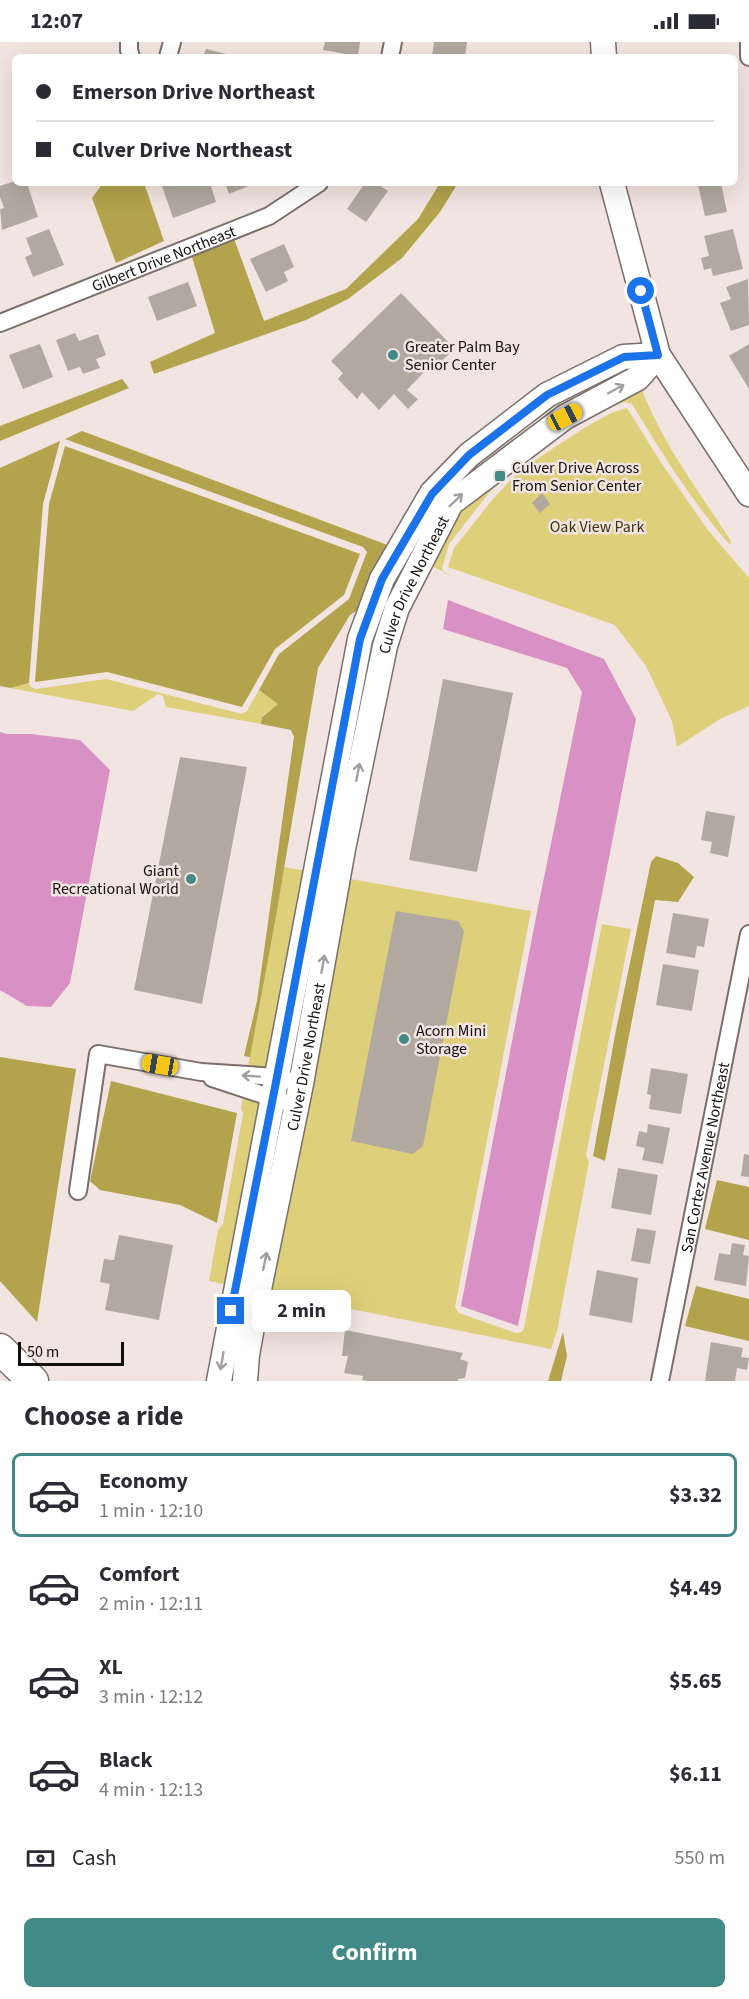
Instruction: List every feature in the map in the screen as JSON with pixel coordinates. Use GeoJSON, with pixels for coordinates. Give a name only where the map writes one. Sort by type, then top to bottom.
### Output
{"type":"FeatureCollection","features":[{"type":"Feature","properties":{"kind":"highway"},"geometry":{"type":"LineString","coordinates":[[0,1349],[33,1381]]}},
{"type":"Feature","properties":{"kind":"street"},"geometry":{"type":"LineString","coordinates":[[743,42],[749,43],[749,57]]}},
{"type":"Feature","properties":{"kind":"street","name":"Gilbert Drive Northeast"},"geometry":{"type":"LineString","coordinates":[[1,321],[269,216],[314,186]]}},
{"type":"Feature","properties":{"kind":"street"},"geometry":{"type":"LineString","coordinates":[[613,186],[658,355],[749,494]]}},
{"type":"Feature","properties":{"kind":"street","name":"Culver Drive Northeast"},"geometry":{"type":"LineString","coordinates":[[219,1381],[360,639],[382,579],[432,494],[469,455],[547,395],[624,357],[658,355]]}},
{"type":"Feature","properties":{"kind":"street","name":"Culver Drive Northeast"},"geometry":{"type":"LineString","coordinates":[[245,1381],[257,1299],[299,1094],[362,748],[385,646],[397,608],[451,503],[565,417],[638,378],[658,355]]}},
{"type":"Feature","properties":{"kind":"street","name":"San Cortez Avenue Northeast"},"geometry":{"type":"LineString","coordinates":[[660,1381],[749,934]]}},
{"type":"Feature","properties":{"kind":"street"},"geometry":{"type":"LineString","coordinates":[[78,1191],[98,1054],[201,1072],[216,1081],[275,1088],[299,1094]]}},
{"type":"Feature","properties":{"kind":"green space"},"geometry":{"type":"Polygon","coordinates":[[[640,385],[669,446],[731,541],[730,545],[703,512],[666,459],[632,404],[625,402],[608,407],[583,421],[516,465],[488,494],[449,544],[442,568],[444,572],[428,564],[456,509],[568,424],[640,385]]]}},
{"type":"Feature","properties":{"kind":"green space","name":"Oak View Park"},"geometry":{"type":"Polygon","coordinates":[[[627,408],[707,529],[749,578],[749,706],[720,719],[677,747],[672,721],[646,666],[615,625],[448,567],[454,548],[493,499],[520,470],[586,427],[611,413],[627,408]]]}},
{"type":"Feature","properties":{"kind":"green space"},"geometry":{"type":"Polygon","coordinates":[[[106,679],[242,714],[247,711],[259,690],[278,704],[262,716],[261,724],[166,707],[163,696],[158,694],[133,711],[10,688],[29,683],[36,689],[106,679]]]}},
{"type":"Feature","properties":{"kind":"green space"},"geometry":{"type":"Polygon","coordinates":[[[284,867],[307,871],[271,1069],[248,1067],[284,867]]]}},
{"type":"Feature","properties":{"kind":"green space"},"geometry":{"type":"Polygon","coordinates":[[[345,878],[531,911],[455,1307],[459,1313],[516,1333],[522,1332],[524,1328],[602,924],[631,929],[586,1155],[589,1162],[557,1331],[551,1349],[266,1292],[345,878]]]}},
{"type":"Feature","properties":{"kind":"green space"},"geometry":{"type":"Polygon","coordinates":[[[243,1098],[264,1104],[229,1285],[209,1281],[218,1230],[223,1224],[243,1114],[241,1108],[243,1098]]]}},
{"type":"Feature","properties":{"kind":"shaded area"},"geometry":{"type":"Polygon","coordinates":[[[101,186],[145,186],[164,241],[116,263],[92,198],[101,186]]]}},
{"type":"Feature","properties":{"kind":"shaded area"},"geometry":{"type":"Polygon","coordinates":[[[438,186],[456,186],[440,212],[402,258],[348,299],[306,320],[154,374],[150,362],[215,333],[192,257],[233,236],[264,321],[346,289],[418,219],[438,186]]]}},
{"type":"Feature","properties":{"kind":"shaded area"},"geometry":{"type":"Polygon","coordinates":[[[122,379],[129,388],[0,441],[0,426],[122,379]]]}},
{"type":"Feature","properties":{"kind":"shaded area"},"geometry":{"type":"Polygon","coordinates":[[[82,431],[393,547],[364,606],[350,615],[318,668],[250,1057],[244,1056],[257,1001],[294,737],[291,730],[261,724],[262,717],[278,704],[259,690],[279,654],[349,599],[367,552],[363,547],[65,439],[82,431]]]}},
{"type":"Feature","properties":{"kind":"shaded area"},"geometry":{"type":"Polygon","coordinates":[[[60,441],[43,504],[29,683],[10,688],[0,686],[0,468],[60,441]]]}},
{"type":"Feature","properties":{"kind":"shaded area"},"geometry":{"type":"Polygon","coordinates":[[[65,446],[360,554],[344,595],[275,649],[242,707],[107,672],[35,682],[49,504],[65,446]]]}},
{"type":"Feature","properties":{"kind":"shaded area"},"geometry":{"type":"Polygon","coordinates":[[[448,600],[604,659],[636,719],[518,1326],[461,1306],[582,692],[567,668],[443,629],[448,600]]]}},
{"type":"Feature","properties":{"kind":"shaded area"},"geometry":{"type":"Polygon","coordinates":[[[0,732],[80,740],[110,770],[70,983],[51,1007],[27,1006],[0,990],[0,732]]]}},
{"type":"Feature","properties":{"kind":"shaded area"},"geometry":{"type":"Polygon","coordinates":[[[656,856],[678,863],[694,877],[678,902],[655,900],[605,1161],[593,1156],[616,1030],[651,862],[656,856]]]}},
{"type":"Feature","properties":{"kind":"shaded area"},"geometry":{"type":"Polygon","coordinates":[[[0,1057],[76,1069],[37,1322],[0,1281],[0,1057]]]}},
{"type":"Feature","properties":{"kind":"shaded area"},"geometry":{"type":"Polygon","coordinates":[[[111,1081],[237,1113],[217,1223],[180,1205],[100,1190],[90,1181],[111,1081]]]}},
{"type":"Feature","properties":{"kind":"shaded area"},"geometry":{"type":"Polygon","coordinates":[[[717,1180],[749,1187],[749,1240],[705,1229],[717,1180]]]}},
{"type":"Feature","properties":{"kind":"shaded area"},"geometry":{"type":"Polygon","coordinates":[[[696,1286],[749,1299],[749,1341],[685,1326],[696,1286]]]}},
{"type":"Feature","properties":{"kind":"shaded area"},"geometry":{"type":"Polygon","coordinates":[[[563,1332],[567,1356],[561,1381],[548,1381],[563,1332]]]}},
{"type":"Feature","properties":{"kind":"building"},"geometry":{"type":"Polygon","coordinates":[[[325,42],[360,42],[358,54],[323,50],[325,42]]]}},
{"type":"Feature","properties":{"kind":"building"},"geometry":{"type":"Polygon","coordinates":[[[434,42],[467,42],[465,54],[432,54],[434,42]]]}},
{"type":"Feature","properties":{"kind":"building"},"geometry":{"type":"Polygon","coordinates":[[[206,49],[227,54],[204,54],[206,49]]]}},
{"type":"Feature","properties":{"kind":"building"},"geometry":{"type":"Polygon","coordinates":[[[12,182],[12,186],[28,186],[38,217],[2,230],[0,209],[4,208],[0,197],[0,186],[12,182]]]}},
{"type":"Feature","properties":{"kind":"building"},"geometry":{"type":"Polygon","coordinates":[[[162,186],[211,186],[216,202],[173,218],[162,186]]]}},
{"type":"Feature","properties":{"kind":"building"},"geometry":{"type":"Polygon","coordinates":[[[226,186],[249,186],[229,194],[226,186]]]}},
{"type":"Feature","properties":{"kind":"building"},"geometry":{"type":"Polygon","coordinates":[[[363,186],[380,186],[388,191],[366,222],[347,209],[363,186]]]}},
{"type":"Feature","properties":{"kind":"building"},"geometry":{"type":"Polygon","coordinates":[[[698,186],[722,186],[727,212],[705,216],[698,186]]]}},
{"type":"Feature","properties":{"kind":"building"},"geometry":{"type":"Polygon","coordinates":[[[49,229],[64,265],[33,277],[25,257],[32,254],[26,238],[49,229]]]}},
{"type":"Feature","properties":{"kind":"building"},"geometry":{"type":"Polygon","coordinates":[[[733,229],[743,269],[713,276],[711,268],[704,270],[701,258],[709,256],[704,236],[733,229]]]}},
{"type":"Feature","properties":{"kind":"building"},"geometry":{"type":"Polygon","coordinates":[[[284,244],[294,267],[284,272],[288,281],[266,292],[250,259],[284,244]]]}},
{"type":"Feature","properties":{"kind":"building"},"geometry":{"type":"Polygon","coordinates":[[[748,279],[749,325],[731,331],[720,303],[731,299],[726,287],[748,279]]]}},
{"type":"Feature","properties":{"kind":"building"},"geometry":{"type":"Polygon","coordinates":[[[188,282],[197,306],[157,321],[148,297],[188,282]]]}},
{"type":"Feature","properties":{"kind":"building","name":"Greater Palm Bay Senior Center"},"geometry":{"type":"Polygon","coordinates":[[[401,293],[455,349],[430,371],[425,371],[407,390],[418,399],[408,409],[394,394],[379,410],[362,392],[357,399],[338,379],[343,373],[331,361],[401,293]]]}},
{"type":"Feature","properties":{"kind":"building"},"geometry":{"type":"Polygon","coordinates":[[[75,333],[79,341],[98,334],[106,355],[96,359],[100,368],[83,374],[80,367],[68,371],[56,340],[75,333]]]}},
{"type":"Feature","properties":{"kind":"building"},"geometry":{"type":"Polygon","coordinates":[[[40,344],[53,377],[23,389],[9,355],[40,344]]]}},
{"type":"Feature","properties":{"kind":"building"},"geometry":{"type":"Polygon","coordinates":[[[749,344],[749,389],[729,356],[749,344]]]}},
{"type":"Feature","properties":{"kind":"building"},"geometry":{"type":"Polygon","coordinates":[[[542,493],[550,504],[540,513],[532,503],[542,493]]]}},
{"type":"Feature","properties":{"kind":"building"},"geometry":{"type":"Polygon","coordinates":[[[443,679],[513,693],[477,872],[409,860],[443,679]]]}},
{"type":"Feature","properties":{"kind":"building","name":"Giant Recreational World"},"geometry":{"type":"Polygon","coordinates":[[[180,757],[247,767],[202,1004],[134,990],[180,757]]]}},
{"type":"Feature","properties":{"kind":"building"},"geometry":{"type":"Polygon","coordinates":[[[706,811],[735,816],[728,857],[710,853],[712,842],[701,840],[706,811]]]}},
{"type":"Feature","properties":{"kind":"building"},"geometry":{"type":"Polygon","coordinates":[[[396,911],[458,921],[464,931],[423,1146],[413,1154],[351,1141],[396,911]]]}},
{"type":"Feature","properties":{"kind":"building"},"geometry":{"type":"Polygon","coordinates":[[[673,913],[709,919],[704,947],[697,946],[695,958],[666,953],[673,913]]]}},
{"type":"Feature","properties":{"kind":"building"},"geometry":{"type":"Polygon","coordinates":[[[663,964],[699,970],[692,1011],[656,1005],[663,964]]]}},
{"type":"Feature","properties":{"kind":"building"},"geometry":{"type":"Polygon","coordinates":[[[651,1068],[688,1074],[681,1114],[649,1109],[651,1095],[647,1094],[651,1068]]]}},
{"type":"Feature","properties":{"kind":"building"},"geometry":{"type":"Polygon","coordinates":[[[648,1124],[670,1128],[663,1164],[642,1160],[645,1148],[636,1146],[639,1131],[647,1133],[648,1124]]]}},
{"type":"Feature","properties":{"kind":"building"},"geometry":{"type":"Polygon","coordinates":[[[744,1154],[749,1155],[749,1177],[741,1176],[744,1154]]]}},
{"type":"Feature","properties":{"kind":"building"},"geometry":{"type":"Polygon","coordinates":[[[618,1168],[658,1175],[651,1215],[611,1208],[618,1168]]]}},
{"type":"Feature","properties":{"kind":"building"},"geometry":{"type":"Polygon","coordinates":[[[637,1228],[656,1231],[650,1264],[631,1261],[637,1228]]]}},
{"type":"Feature","properties":{"kind":"building"},"geometry":{"type":"Polygon","coordinates":[[[119,1235],[173,1245],[159,1320],[105,1310],[110,1284],[100,1282],[104,1259],[114,1260],[119,1235]]]}},
{"type":"Feature","properties":{"kind":"building"},"geometry":{"type":"Polygon","coordinates":[[[732,1243],[745,1245],[743,1255],[749,1256],[746,1286],[714,1280],[719,1253],[730,1255],[732,1243]]]}},
{"type":"Feature","properties":{"kind":"building"},"geometry":{"type":"Polygon","coordinates":[[[597,1270],[638,1278],[632,1323],[589,1315],[597,1270]]]}},
{"type":"Feature","properties":{"kind":"building"},"geometry":{"type":"Polygon","coordinates":[[[345,1330],[463,1353],[460,1359],[468,1362],[465,1378],[458,1379],[458,1381],[367,1381],[362,1380],[363,1376],[344,1373],[348,1356],[342,1356],[345,1330]]]}},
{"type":"Feature","properties":{"kind":"building"},"geometry":{"type":"Polygon","coordinates":[[[711,1342],[743,1348],[741,1357],[749,1358],[747,1370],[737,1368],[735,1381],[705,1381],[711,1342]]]}},
{"type":"Feature","properties":{"kind":"place","name":"Greater Palm Bay Senior Center"},"geometry":{"type":"Point","coordinates":[393,355]}},
{"type":"Feature","properties":{"kind":"place","name":"Culver Drive Across From Senior Center"},"geometry":{"type":"Point","coordinates":[500,476]}},
{"type":"Feature","properties":{"kind":"place","name":"Giant Recreational World"},"geometry":{"type":"Point","coordinates":[191,879]}},
{"type":"Feature","properties":{"kind":"place","name":"Acorn Mini Storage"},"geometry":{"type":"Point","coordinates":[404,1039]}},
{"type":"Feature","properties":{"kind":"route"},"geometry":{"type":"LineString","coordinates":[[231,1311],[360,639],[382,579],[432,494],[469,455],[547,395],[624,357],[658,355],[641,291]]}}]}
